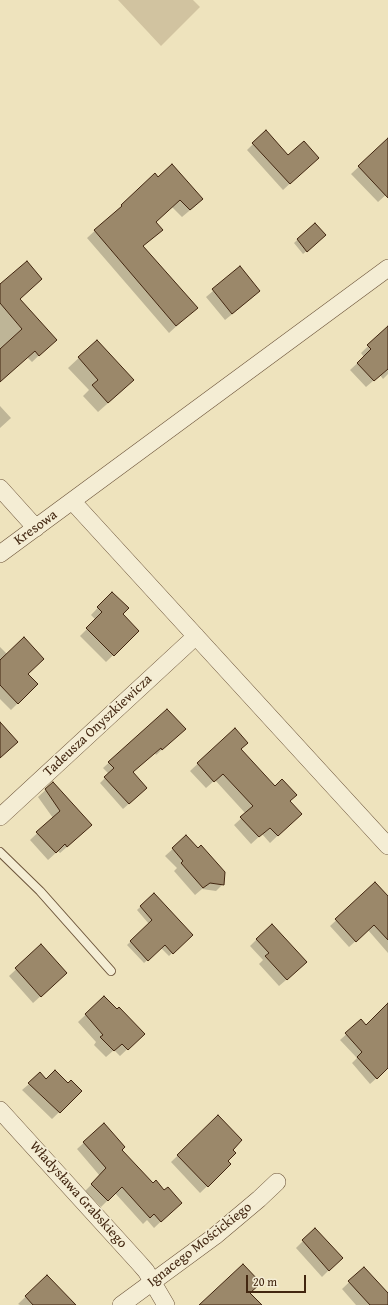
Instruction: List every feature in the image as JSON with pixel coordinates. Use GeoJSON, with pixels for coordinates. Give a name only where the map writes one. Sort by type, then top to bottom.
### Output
{"type":"FeatureCollection","features":[{"type":"Feature","properties":{"kind":"street","name":"Kresowa"},"geometry":{"type":"LineString","coordinates":[[0,554],[73,502],[388,268]]}},
{"type":"Feature","properties":{"kind":"street"},"geometry":{"type":"LineString","coordinates":[[0,488],[36,528]]}},
{"type":"Feature","properties":{"kind":"street"},"geometry":{"type":"LineString","coordinates":[[73,502],[388,846]]}},
{"type":"Feature","properties":{"kind":"street","name":"Tadeusza Onyszkiewicza"},"geometry":{"type":"LineString","coordinates":[[0,817],[196,636]]}},
{"type":"Feature","properties":{"kind":"street","name":"Władysława Grabskiego"},"geometry":{"type":"LineString","coordinates":[[0,1110],[139,1263],[166,1305]]}},
{"type":"Feature","properties":{"kind":"street","name":"Ignacego Mościckiego"},"geometry":{"type":"LineString","coordinates":[[121,1305],[231,1223],[277,1182]]}},
{"type":"Feature","properties":{"kind":"lane"},"geometry":{"type":"LineString","coordinates":[[0,852],[40,891],[111,971]]}},
{"type":"Feature","properties":{"kind":"shaded area"},"geometry":{"type":"Polygon","coordinates":[[[118,0],[193,0],[200,7],[161,46],[118,0]]]}},
{"type":"Feature","properties":{"kind":"building"},"geometry":{"type":"Polygon","coordinates":[[[266,130],[288,155],[304,141],[319,158],[290,184],[252,143],[266,130]]]}},
{"type":"Feature","properties":{"kind":"building"},"geometry":{"type":"Polygon","coordinates":[[[388,138],[388,198],[358,166],[388,138]]]}},
{"type":"Feature","properties":{"kind":"building"},"geometry":{"type":"Polygon","coordinates":[[[172,164],[203,199],[190,210],[180,200],[156,222],[163,230],[143,246],[198,308],[176,326],[94,230],[122,206],[121,205],[155,173],[158,177],[172,164]]]}},
{"type":"Feature","properties":{"kind":"building"},"geometry":{"type":"Polygon","coordinates":[[[315,223],[326,235],[307,252],[297,239],[315,223]]]}},
{"type":"Feature","properties":{"kind":"building"},"geometry":{"type":"Polygon","coordinates":[[[27,261],[42,279],[20,299],[57,340],[39,356],[35,351],[0,382],[0,349],[22,329],[0,303],[0,284],[27,261]]]}},
{"type":"Feature","properties":{"kind":"building"},"geometry":{"type":"Polygon","coordinates":[[[240,266],[260,291],[232,314],[212,289],[240,266]]]}},
{"type":"Feature","properties":{"kind":"building"},"geometry":{"type":"Polygon","coordinates":[[[388,326],[388,369],[374,381],[357,363],[371,349],[367,345],[388,326]]]}},
{"type":"Feature","properties":{"kind":"building"},"geometry":{"type":"Polygon","coordinates":[[[97,340],[134,380],[108,403],[92,385],[98,380],[78,357],[97,340]]]}},
{"type":"Feature","properties":{"kind":"building"},"geometry":{"type":"Polygon","coordinates":[[[112,592],[129,608],[123,614],[139,631],[114,656],[86,628],[102,612],[97,607],[112,592]]]}},
{"type":"Feature","properties":{"kind":"building"},"geometry":{"type":"Polygon","coordinates":[[[24,637],[44,659],[28,674],[38,684],[18,704],[0,685],[0,660],[24,637]]]}},
{"type":"Feature","properties":{"kind":"building"},"geometry":{"type":"Polygon","coordinates":[[[167,709],[186,729],[133,772],[147,788],[129,804],[104,777],[114,768],[108,762],[167,709]]]}},
{"type":"Feature","properties":{"kind":"building"},"geometry":{"type":"Polygon","coordinates":[[[0,722],[18,742],[0,758],[0,722]]]}},
{"type":"Feature","properties":{"kind":"building"},"geometry":{"type":"Polygon","coordinates":[[[235,728],[248,743],[241,749],[275,786],[282,779],[297,795],[290,801],[302,814],[278,836],[270,828],[259,837],[240,817],[253,806],[223,774],[214,782],[197,763],[235,728]]]}},
{"type":"Feature","properties":{"kind":"building"},"geometry":{"type":"Polygon","coordinates":[[[53,782],[92,825],[67,847],[65,844],[56,853],[36,832],[60,811],[45,789],[53,782]]]}},
{"type":"Feature","properties":{"kind":"building"},"geometry":{"type":"Polygon","coordinates":[[[186,835],[198,848],[201,845],[225,872],[224,885],[210,883],[203,888],[181,863],[183,861],[172,848],[186,835]]]}},
{"type":"Feature","properties":{"kind":"building"},"geometry":{"type":"Polygon","coordinates":[[[375,882],[388,896],[388,940],[374,925],[356,942],[335,919],[375,882]]]}},
{"type":"Feature","properties":{"kind":"building"},"geometry":{"type":"Polygon","coordinates":[[[154,893],[193,935],[173,954],[165,945],[148,961],[130,941],[152,920],[140,906],[154,893]]]}},
{"type":"Feature","properties":{"kind":"building"},"geometry":{"type":"Polygon","coordinates":[[[272,924],[307,962],[287,980],[265,956],[269,953],[256,939],[272,924]]]}},
{"type":"Feature","properties":{"kind":"building"},"geometry":{"type":"Polygon","coordinates":[[[41,944],[67,973],[41,997],[15,968],[41,944]]]}},
{"type":"Feature","properties":{"kind":"building"},"geometry":{"type":"Polygon","coordinates":[[[104,996],[117,1009],[119,1007],[145,1034],[128,1050],[122,1044],[114,1051],[100,1037],[103,1035],[85,1014],[104,996]]]}},
{"type":"Feature","properties":{"kind":"building"},"geometry":{"type":"Polygon","coordinates":[[[388,1003],[388,1068],[377,1079],[357,1057],[362,1052],[345,1033],[361,1019],[366,1025],[388,1003]]]}},
{"type":"Feature","properties":{"kind":"building"},"geometry":{"type":"Polygon","coordinates":[[[55,1070],[68,1083],[71,1080],[82,1091],[60,1113],[28,1083],[40,1072],[46,1079],[55,1070]]]}},
{"type":"Feature","properties":{"kind":"building"},"geometry":{"type":"Polygon","coordinates":[[[218,1115],[242,1140],[233,1150],[236,1153],[228,1161],[231,1164],[208,1187],[177,1155],[218,1115]]]}},
{"type":"Feature","properties":{"kind":"building"},"geometry":{"type":"Polygon","coordinates":[[[104,1123],[125,1147],[122,1150],[153,1183],[156,1180],[164,1190],[168,1187],[182,1203],[161,1222],[154,1214],[150,1218],[122,1187],[108,1201],[91,1184],[106,1168],[83,1142],[104,1123]]]}},
{"type":"Feature","properties":{"kind":"building"},"geometry":{"type":"Polygon","coordinates":[[[315,1228],[343,1258],[329,1271],[302,1240],[315,1228]]]}},
{"type":"Feature","properties":{"kind":"building"},"geometry":{"type":"Polygon","coordinates":[[[243,1264],[261,1283],[250,1293],[262,1305],[199,1305],[243,1264]]]}},
{"type":"Feature","properties":{"kind":"building"},"geometry":{"type":"Polygon","coordinates":[[[364,1267],[388,1293],[388,1305],[370,1305],[348,1281],[364,1267]]]}},
{"type":"Feature","properties":{"kind":"building"},"geometry":{"type":"Polygon","coordinates":[[[47,1275],[76,1305],[33,1305],[25,1296],[47,1275]]]}}]}
